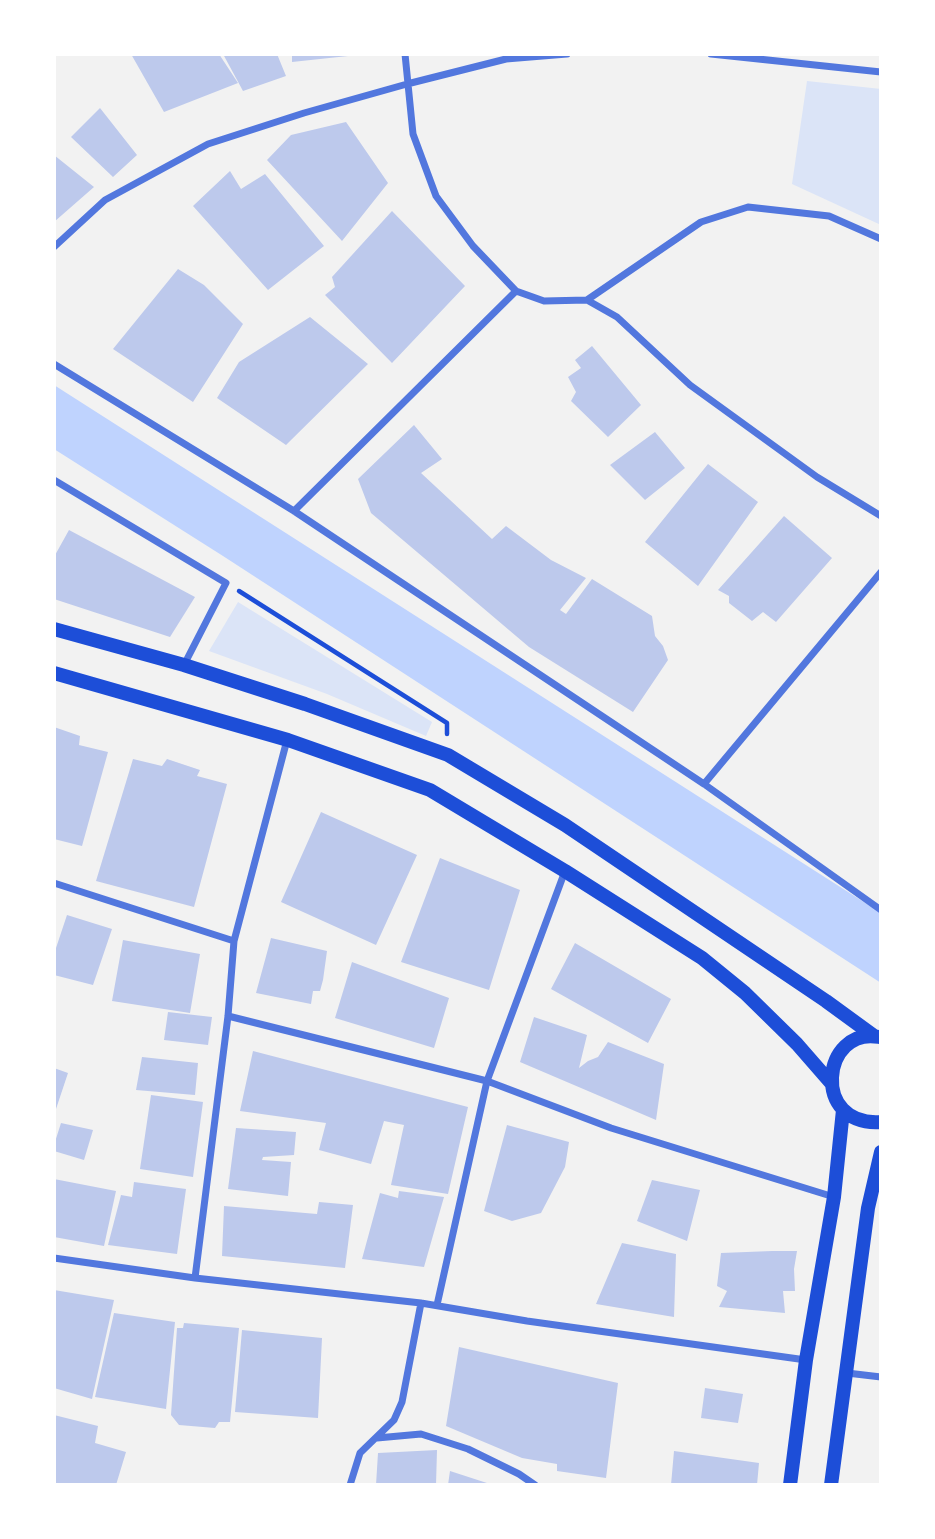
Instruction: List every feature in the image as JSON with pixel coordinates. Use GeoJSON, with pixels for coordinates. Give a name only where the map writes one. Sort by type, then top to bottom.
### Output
{"type":"FeatureCollection","features":[{"type":"Feature","properties":{"kind":"main road"},"geometry":{"type":"LineString","coordinates":[[54,629],[184,665],[305,704],[448,755],[565,825],[877,1037]]}},
{"type":"Feature","properties":{"kind":"main road"},"geometry":{"type":"LineString","coordinates":[[54,673],[288,740],[430,790],[702,958],[745,993],[831,1083]]}},
{"type":"Feature","properties":{"kind":"main road"},"geometry":{"type":"LineString","coordinates":[[877,1037],[852,1042],[840,1052],[833,1066],[831,1083],[834,1097],[849,1115],[863,1122],[881,1122]]}},
{"type":"Feature","properties":{"kind":"main road"},"geometry":{"type":"LineString","coordinates":[[790,1485],[806,1360],[834,1197],[843,1110]]}},
{"type":"Feature","properties":{"kind":"main road"},"geometry":{"type":"LineString","coordinates":[[831,1485],[868,1208],[881,1152]]}},
{"type":"Feature","properties":{"kind":"street"},"geometry":{"type":"LineString","coordinates":[[405,54],[413,134],[436,196],[473,246],[516,291],[544,301],[587,300],[617,317],[690,385],[817,477],[881,516]]}},
{"type":"Feature","properties":{"kind":"street"},"geometry":{"type":"LineString","coordinates":[[54,247],[105,200],[208,144],[304,113],[506,59],[567,54]]}},
{"type":"Feature","properties":{"kind":"street"},"geometry":{"type":"LineString","coordinates":[[711,54],[881,72]]}},
{"type":"Feature","properties":{"kind":"street"},"geometry":{"type":"LineString","coordinates":[[587,300],[701,222],[748,207],[829,216],[881,239]]}},
{"type":"Feature","properties":{"kind":"street"},"geometry":{"type":"LineString","coordinates":[[294,511],[516,291]]}},
{"type":"Feature","properties":{"kind":"street"},"geometry":{"type":"LineString","coordinates":[[54,364],[294,511],[704,784],[881,910]]}},
{"type":"Feature","properties":{"kind":"street"},"geometry":{"type":"LineString","coordinates":[[54,480],[226,583],[184,665]]}},
{"type":"Feature","properties":{"kind":"street"},"geometry":{"type":"LineString","coordinates":[[704,784],[881,572]]}},
{"type":"Feature","properties":{"kind":"street"},"geometry":{"type":"LineString","coordinates":[[195,1278],[228,1016],[234,941],[288,740]]}},
{"type":"Feature","properties":{"kind":"street"},"geometry":{"type":"LineString","coordinates":[[437,1306],[486,1081],[565,871]]}},
{"type":"Feature","properties":{"kind":"street"},"geometry":{"type":"LineString","coordinates":[[54,883],[234,941]]}},
{"type":"Feature","properties":{"kind":"street"},"geometry":{"type":"LineString","coordinates":[[228,1016],[486,1081],[611,1128],[834,1197]]}},
{"type":"Feature","properties":{"kind":"street"},"geometry":{"type":"LineString","coordinates":[[54,1258],[195,1278],[421,1303],[527,1321],[806,1360]]}},
{"type":"Feature","properties":{"kind":"street"},"geometry":{"type":"LineString","coordinates":[[350,1485],[360,1453],[394,1420],[402,1402],[421,1303]]}},
{"type":"Feature","properties":{"kind":"street"},"geometry":{"type":"LineString","coordinates":[[846,1373],[881,1377]]}},
{"type":"Feature","properties":{"kind":"street"},"geometry":{"type":"LineString","coordinates":[[377,1438],[421,1434],[468,1449],[519,1474],[535,1485]]}},
{"type":"Feature","properties":{"kind":"path"},"geometry":{"type":"LineString","coordinates":[[226,583],[447,723],[448,755]]}},
{"type":"Feature","properties":{"kind":"shaded area"},"geometry":{"type":"Polygon","coordinates":[[[807,81],[881,89],[881,225],[792,184],[807,81]]]}},
{"type":"Feature","properties":{"kind":"shaded area"},"geometry":{"type":"Polygon","coordinates":[[[238,602],[432,722],[426,736],[327,694],[209,651],[238,602]]]}},
{"type":"Feature","properties":{"kind":"water"},"geometry":{"type":"Polygon","coordinates":[[[54,385],[881,913],[881,983],[54,449],[54,385]]]}},
{"type":"Feature","properties":{"kind":"building"},"geometry":{"type":"Polygon","coordinates":[[[131,54],[219,54],[238,83],[164,112],[131,54]]]}},
{"type":"Feature","properties":{"kind":"building"},"geometry":{"type":"Polygon","coordinates":[[[223,54],[277,54],[286,76],[243,91],[223,54]]]}},
{"type":"Feature","properties":{"kind":"building"},"geometry":{"type":"Polygon","coordinates":[[[292,54],[347,54],[348,56],[292,62],[292,54]]]}},
{"type":"Feature","properties":{"kind":"building"},"geometry":{"type":"Polygon","coordinates":[[[100,108],[137,155],[113,177],[71,137],[100,108]]]}},
{"type":"Feature","properties":{"kind":"building"},"geometry":{"type":"Polygon","coordinates":[[[346,122],[388,183],[342,241],[267,160],[291,135],[346,122]]]}},
{"type":"Feature","properties":{"kind":"building"},"geometry":{"type":"Polygon","coordinates":[[[54,155],[94,187],[54,222],[54,155]]]}},
{"type":"Feature","properties":{"kind":"building"},"geometry":{"type":"Polygon","coordinates":[[[230,171],[241,189],[265,174],[324,246],[268,290],[193,206],[230,171]]]}},
{"type":"Feature","properties":{"kind":"building"},"geometry":{"type":"Polygon","coordinates":[[[392,211],[465,286],[392,363],[325,295],[335,287],[332,277],[392,211]]]}},
{"type":"Feature","properties":{"kind":"building"},"geometry":{"type":"Polygon","coordinates":[[[178,269],[204,285],[243,324],[193,402],[113,349],[178,269]]]}},
{"type":"Feature","properties":{"kind":"building"},"geometry":{"type":"Polygon","coordinates":[[[310,317],[368,364],[286,445],[217,398],[239,362],[310,317]]]}},
{"type":"Feature","properties":{"kind":"building"},"geometry":{"type":"Polygon","coordinates":[[[592,346],[641,405],[608,437],[571,401],[576,392],[568,377],[581,368],[575,360],[592,346]]]}},
{"type":"Feature","properties":{"kind":"building"},"geometry":{"type":"Polygon","coordinates":[[[414,425],[442,459],[421,473],[492,539],[506,526],[551,560],[586,578],[560,610],[566,614],[592,579],[652,616],[655,636],[663,646],[668,660],[633,712],[529,647],[371,513],[358,479],[414,425]]]}},
{"type":"Feature","properties":{"kind":"building"},"geometry":{"type":"Polygon","coordinates":[[[655,432],[685,468],[645,500],[610,465],[655,432]]]}},
{"type":"Feature","properties":{"kind":"building"},"geometry":{"type":"Polygon","coordinates":[[[708,464],[758,502],[698,586],[645,542],[708,464]]]}},
{"type":"Feature","properties":{"kind":"building"},"geometry":{"type":"Polygon","coordinates":[[[784,516],[832,558],[776,622],[763,612],[752,621],[729,603],[729,596],[718,590],[784,516]]]}},
{"type":"Feature","properties":{"kind":"building"},"geometry":{"type":"Polygon","coordinates":[[[69,530],[195,597],[170,637],[54,599],[54,557],[69,530]]]}},
{"type":"Feature","properties":{"kind":"building"},"geometry":{"type":"Polygon","coordinates":[[[54,727],[80,736],[79,745],[108,752],[82,846],[54,839],[54,727]]]}},
{"type":"Feature","properties":{"kind":"building"},"geometry":{"type":"Polygon","coordinates":[[[133,759],[162,766],[167,759],[200,770],[197,776],[227,784],[194,907],[96,881],[133,759]]]}},
{"type":"Feature","properties":{"kind":"building"},"geometry":{"type":"Polygon","coordinates":[[[321,812],[417,855],[376,945],[281,902],[321,812]]]}},
{"type":"Feature","properties":{"kind":"building"},"geometry":{"type":"Polygon","coordinates":[[[440,858],[520,890],[489,990],[401,962],[440,858]]]}},
{"type":"Feature","properties":{"kind":"building"},"geometry":{"type":"Polygon","coordinates":[[[67,915],[112,929],[93,985],[54,975],[54,954],[67,915]]]}},
{"type":"Feature","properties":{"kind":"building"},"geometry":{"type":"Polygon","coordinates":[[[271,938],[327,951],[320,991],[313,991],[311,1004],[256,993],[271,938]]]}},
{"type":"Feature","properties":{"kind":"building"},"geometry":{"type":"Polygon","coordinates":[[[123,940],[200,954],[190,1013],[112,1001],[123,940]]]}},
{"type":"Feature","properties":{"kind":"building"},"geometry":{"type":"Polygon","coordinates":[[[575,943],[671,999],[648,1043],[551,989],[575,943]]]}},
{"type":"Feature","properties":{"kind":"building"},"geometry":{"type":"Polygon","coordinates":[[[352,962],[449,998],[434,1048],[335,1018],[352,962]]]}},
{"type":"Feature","properties":{"kind":"building"},"geometry":{"type":"Polygon","coordinates":[[[168,1012],[212,1017],[208,1045],[164,1040],[168,1012]]]}},
{"type":"Feature","properties":{"kind":"building"},"geometry":{"type":"Polygon","coordinates":[[[534,1017],[587,1035],[579,1068],[598,1057],[608,1042],[664,1064],[656,1120],[520,1062],[534,1017]]]}},
{"type":"Feature","properties":{"kind":"building"},"geometry":{"type":"Polygon","coordinates":[[[253,1051],[468,1107],[448,1194],[391,1185],[404,1125],[384,1121],[371,1164],[319,1150],[326,1123],[240,1111],[253,1051]]]}},
{"type":"Feature","properties":{"kind":"building"},"geometry":{"type":"Polygon","coordinates":[[[142,1057],[198,1063],[195,1095],[136,1090],[142,1057]]]}},
{"type":"Feature","properties":{"kind":"building"},"geometry":{"type":"Polygon","coordinates":[[[54,1068],[68,1073],[55,1112],[54,1112],[54,1068]]]}},
{"type":"Feature","properties":{"kind":"building"},"geometry":{"type":"Polygon","coordinates":[[[151,1095],[203,1102],[193,1177],[140,1169],[151,1095]]]}},
{"type":"Feature","properties":{"kind":"building"},"geometry":{"type":"Polygon","coordinates":[[[61,1123],[93,1130],[84,1160],[54,1151],[61,1123]]]}},
{"type":"Feature","properties":{"kind":"building"},"geometry":{"type":"Polygon","coordinates":[[[507,1125],[569,1142],[565,1167],[541,1213],[512,1221],[484,1211],[507,1125]]]}},
{"type":"Feature","properties":{"kind":"building"},"geometry":{"type":"Polygon","coordinates":[[[236,1128],[296,1132],[294,1155],[263,1157],[262,1160],[291,1162],[288,1196],[228,1189],[236,1128]]]}},
{"type":"Feature","properties":{"kind":"building"},"geometry":{"type":"Polygon","coordinates":[[[54,1179],[116,1191],[104,1246],[54,1237],[54,1179]]]}},
{"type":"Feature","properties":{"kind":"building"},"geometry":{"type":"Polygon","coordinates":[[[652,1180],[700,1190],[687,1241],[637,1221],[652,1180]]]}},
{"type":"Feature","properties":{"kind":"building"},"geometry":{"type":"Polygon","coordinates":[[[134,1182],[186,1189],[177,1254],[108,1245],[121,1195],[132,1197],[134,1182]]]}},
{"type":"Feature","properties":{"kind":"building"},"geometry":{"type":"Polygon","coordinates":[[[399,1191],[444,1197],[424,1267],[362,1259],[380,1193],[398,1198],[399,1191]]]}},
{"type":"Feature","properties":{"kind":"building"},"geometry":{"type":"Polygon","coordinates":[[[319,1202],[353,1205],[345,1268],[222,1256],[224,1206],[317,1214],[319,1202]]]}},
{"type":"Feature","properties":{"kind":"building"},"geometry":{"type":"Polygon","coordinates":[[[622,1243],[676,1254],[674,1317],[596,1304],[622,1243]]]}},
{"type":"Feature","properties":{"kind":"building"},"geometry":{"type":"Polygon","coordinates":[[[797,1251],[795,1291],[783,1291],[785,1313],[719,1307],[727,1291],[717,1286],[721,1253],[797,1251]]]}},
{"type":"Feature","properties":{"kind":"building"},"geometry":{"type":"Polygon","coordinates":[[[54,1290],[114,1300],[92,1399],[54,1388],[54,1290]]]}},
{"type":"Feature","properties":{"kind":"building"},"geometry":{"type":"Polygon","coordinates":[[[114,1313],[175,1322],[166,1409],[95,1397],[114,1313]]]}},
{"type":"Feature","properties":{"kind":"building"},"geometry":{"type":"Polygon","coordinates":[[[184,1323],[239,1328],[230,1422],[219,1422],[215,1428],[179,1425],[171,1415],[177,1328],[183,1328],[184,1323]]]}},
{"type":"Feature","properties":{"kind":"building"},"geometry":{"type":"Polygon","coordinates":[[[242,1330],[322,1338],[318,1418],[235,1412],[242,1330]]]}},
{"type":"Feature","properties":{"kind":"building"},"geometry":{"type":"Polygon","coordinates":[[[459,1347],[618,1383],[606,1478],[557,1471],[557,1464],[522,1458],[446,1426],[459,1347]]]}},
{"type":"Feature","properties":{"kind":"building"},"geometry":{"type":"Polygon","coordinates":[[[705,1388],[743,1394],[738,1423],[701,1418],[705,1388]]]}},
{"type":"Feature","properties":{"kind":"building"},"geometry":{"type":"Polygon","coordinates":[[[54,1415],[98,1426],[95,1443],[126,1452],[116,1485],[54,1485],[54,1415]]]}},
{"type":"Feature","properties":{"kind":"building"},"geometry":{"type":"Polygon","coordinates":[[[437,1450],[436,1485],[376,1485],[378,1453],[437,1450]]]}},
{"type":"Feature","properties":{"kind":"building"},"geometry":{"type":"Polygon","coordinates":[[[674,1451],[759,1463],[757,1485],[671,1485],[674,1451]]]}},
{"type":"Feature","properties":{"kind":"building"},"geometry":{"type":"Polygon","coordinates":[[[450,1471],[490,1484],[490,1485],[448,1485],[450,1471]]]}}]}
